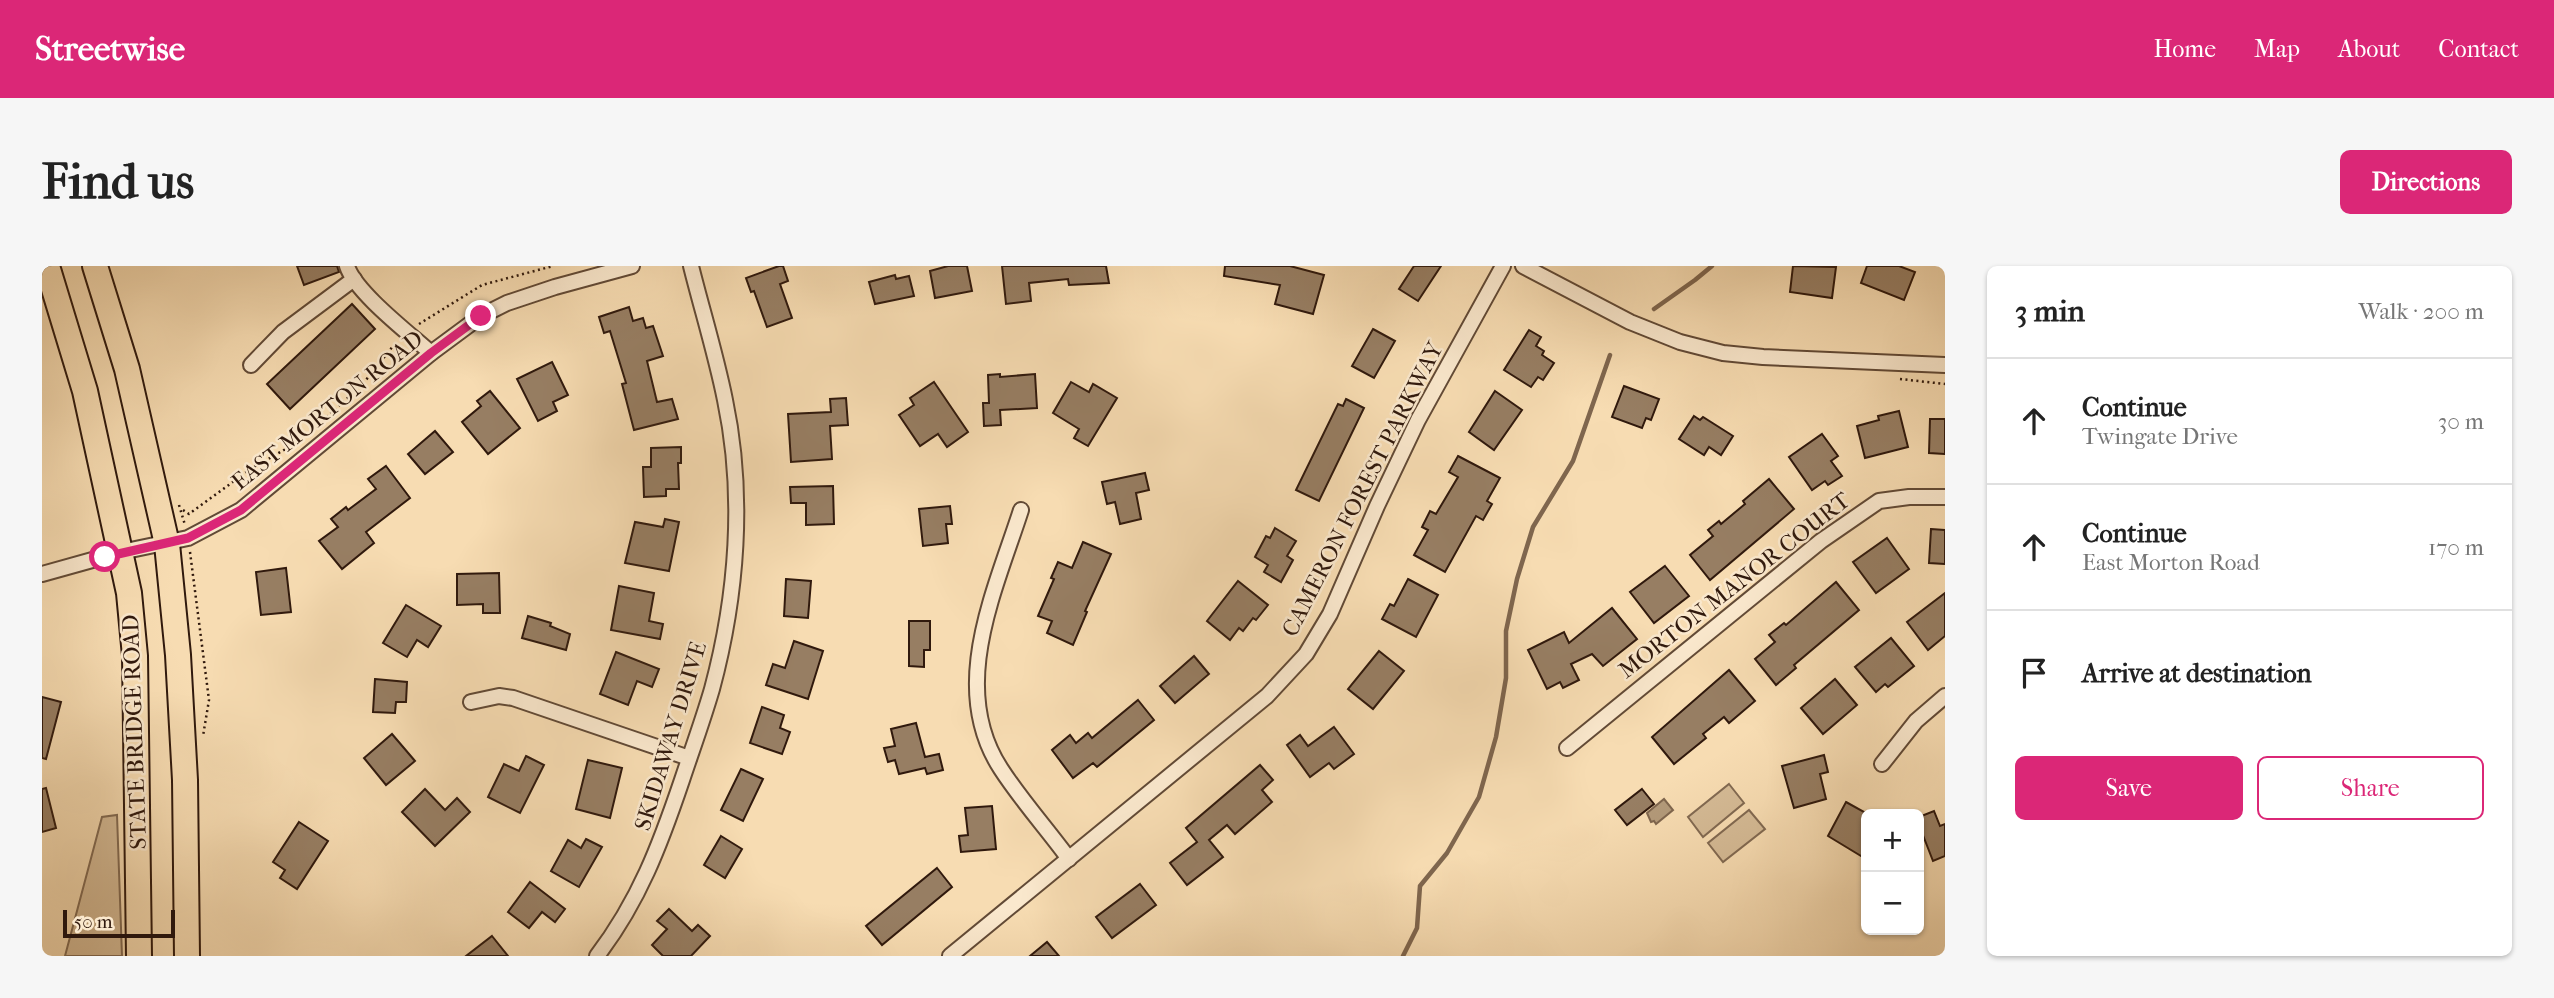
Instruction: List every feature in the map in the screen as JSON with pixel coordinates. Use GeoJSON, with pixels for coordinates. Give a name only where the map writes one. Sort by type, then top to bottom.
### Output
{"type":"FeatureCollection","features":[{"type":"Feature","properties":{"kind":"highway","name":"STATE BRIDGE ROAD"},"geometry":{"type":"LineString","coordinates":[[47,266],[85,391],[129,593],[135,656],[139,956]]}},
{"type":"Feature","properties":{"kind":"highway","name":"STATE BRIDGE ROAD"},"geometry":{"type":"LineString","coordinates":[[95,266],[127,369],[167,544],[178,655],[185,780],[187,956]]}},
{"type":"Feature","properties":{"kind":"street","name":"EAST MORTON ROAD"},"geometry":{"type":"LineString","coordinates":[[42,574],[121,552],[188,538],[241,510],[431,353],[481,316],[507,303],[555,287],[632,266]]}},
{"type":"Feature","properties":{"kind":"street","name":"SKIDAWAY DRIVE"},"geometry":{"type":"LineString","coordinates":[[597,956],[617,931],[659,846],[712,690],[725,634],[733,574],[736,513],[733,456],[725,401],[691,266]]}},
{"type":"Feature","properties":{"kind":"street","name":"CAMERON FOREST PARKWAY"},"geometry":{"type":"LineString","coordinates":[[950,956],[1267,696],[1306,654],[1330,614],[1418,421],[1503,266]]}},
{"type":"Feature","properties":{"kind":"street"},"geometry":{"type":"LineString","coordinates":[[1523,266],[1630,322],[1680,342],[1723,353],[1945,365]]}},
{"type":"Feature","properties":{"kind":"street"},"geometry":{"type":"LineString","coordinates":[[251,365],[283,332],[351,273],[407,332],[431,353]]}},
{"type":"Feature","properties":{"kind":"street","name":"MORTON MANOR COURT"},"geometry":{"type":"LineString","coordinates":[[1567,748],[1821,541],[1879,500],[1945,497]]}},
{"type":"Feature","properties":{"kind":"street"},"geometry":{"type":"LineString","coordinates":[[1021,510],[980,640],[976,673],[977,702],[985,734],[999,767],[1069,859]]}},
{"type":"Feature","properties":{"kind":"street"},"geometry":{"type":"LineString","coordinates":[[471,702],[499,696],[513,698],[689,758]]}},
{"type":"Feature","properties":{"kind":"street"},"geometry":{"type":"LineString","coordinates":[[1882,764],[1916,720],[1945,696]]}},
{"type":"Feature","properties":{"kind":"path"},"geometry":{"type":"LineString","coordinates":[[160,511],[181,509],[189,514],[252,468],[300,441],[362,385],[392,345],[429,316],[482,285],[553,266]]}},
{"type":"Feature","properties":{"kind":"shaded area"},"geometry":{"type":"Polygon","coordinates":[[[1729,784],[1744,803],[1703,837],[1688,817],[1729,784]]]}},
{"type":"Feature","properties":{"kind":"shaded area"},"geometry":{"type":"Polygon","coordinates":[[[1664,799],[1673,810],[1656,824],[1651,822],[1647,813],[1664,799]]]}},
{"type":"Feature","properties":{"kind":"shaded area"},"geometry":{"type":"Polygon","coordinates":[[[1749,810],[1765,829],[1723,862],[1708,843],[1749,810]]]}},
{"type":"Feature","properties":{"kind":"shaded area"},"geometry":{"type":"Polygon","coordinates":[[[117,815],[122,956],[65,956],[102,817],[117,815]]]}},
{"type":"Feature","properties":{"kind":"building"},"geometry":{"type":"Polygon","coordinates":[[[297,266],[337,266],[339,272],[304,285],[297,266]]]}},
{"type":"Feature","properties":{"kind":"building"},"geometry":{"type":"Polygon","coordinates":[[[783,266],[788,281],[780,284],[792,318],[767,327],[754,291],[751,292],[746,278],[783,266]]]}},
{"type":"Feature","properties":{"kind":"building"},"geometry":{"type":"Polygon","coordinates":[[[948,266],[967,266],[972,291],[935,298],[930,271],[948,266]]]}},
{"type":"Feature","properties":{"kind":"building"},"geometry":{"type":"Polygon","coordinates":[[[1002,266],[1106,266],[1109,283],[1069,285],[1068,279],[1029,283],[1031,301],[1006,304],[1002,266]]]}},
{"type":"Feature","properties":{"kind":"building"},"geometry":{"type":"Polygon","coordinates":[[[1225,266],[1290,266],[1324,275],[1313,314],[1275,304],[1280,285],[1224,276],[1225,266]]]}},
{"type":"Feature","properties":{"kind":"building"},"geometry":{"type":"Polygon","coordinates":[[[1414,266],[1441,266],[1418,301],[1399,289],[1414,266]]]}},
{"type":"Feature","properties":{"kind":"building"},"geometry":{"type":"Polygon","coordinates":[[[1793,266],[1836,267],[1832,298],[1790,292],[1793,266]]]}},
{"type":"Feature","properties":{"kind":"building"},"geometry":{"type":"Polygon","coordinates":[[[1867,266],[1899,266],[1915,272],[1904,300],[1861,283],[1867,266]]]}},
{"type":"Feature","properties":{"kind":"building"},"geometry":{"type":"Polygon","coordinates":[[[895,275],[896,279],[909,276],[914,296],[875,304],[869,282],[895,275]]]}},
{"type":"Feature","properties":{"kind":"building"},"geometry":{"type":"Polygon","coordinates":[[[352,304],[375,329],[290,409],[267,384],[352,304]]]}},
{"type":"Feature","properties":{"kind":"building"},"geometry":{"type":"Polygon","coordinates":[[[629,307],[633,321],[643,318],[646,328],[653,326],[663,356],[647,361],[657,402],[672,399],[678,419],[634,430],[622,384],[626,383],[610,331],[604,333],[599,317],[629,307]]]}},
{"type":"Feature","properties":{"kind":"building"},"geometry":{"type":"Polygon","coordinates":[[[1373,329],[1395,341],[1374,378],[1352,366],[1373,329]]]}},
{"type":"Feature","properties":{"kind":"building"},"geometry":{"type":"Polygon","coordinates":[[[1529,330],[1541,337],[1536,346],[1544,351],[1542,355],[1554,363],[1543,380],[1538,377],[1531,387],[1504,370],[1529,330]]]}},
{"type":"Feature","properties":{"kind":"building"},"geometry":{"type":"Polygon","coordinates":[[[552,362],[568,395],[553,402],[557,411],[538,421],[517,379],[552,362]]]}},
{"type":"Feature","properties":{"kind":"building"},"geometry":{"type":"Polygon","coordinates":[[[1000,374],[1000,377],[1035,374],[1037,408],[1000,410],[1001,425],[984,426],[983,403],[989,403],[988,375],[1000,374]]]}},
{"type":"Feature","properties":{"kind":"building"},"geometry":{"type":"Polygon","coordinates":[[[934,382],[968,432],[947,447],[938,434],[920,446],[899,415],[914,405],[910,398],[934,382]]]}},
{"type":"Feature","properties":{"kind":"building"},"geometry":{"type":"Polygon","coordinates":[[[1071,382],[1089,392],[1093,384],[1117,398],[1088,446],[1074,438],[1079,429],[1053,413],[1071,382]]]}},
{"type":"Feature","properties":{"kind":"building"},"geometry":{"type":"Polygon","coordinates":[[[1624,386],[1659,399],[1651,420],[1646,418],[1642,428],[1612,417],[1624,386]]]}},
{"type":"Feature","properties":{"kind":"building"},"geometry":{"type":"Polygon","coordinates":[[[490,391],[520,428],[488,454],[462,422],[481,406],[477,401],[490,391]]]}},
{"type":"Feature","properties":{"kind":"building"},"geometry":{"type":"Polygon","coordinates":[[[1495,391],[1522,410],[1494,450],[1469,432],[1495,391]]]}},
{"type":"Feature","properties":{"kind":"building"},"geometry":{"type":"Polygon","coordinates":[[[846,398],[848,425],[830,426],[832,459],[791,462],[788,414],[831,412],[830,399],[846,398]]]}},
{"type":"Feature","properties":{"kind":"building"},"geometry":{"type":"Polygon","coordinates":[[[1346,399],[1364,408],[1319,501],[1296,490],[1338,404],[1343,406],[1346,399]]]}},
{"type":"Feature","properties":{"kind":"building"},"geometry":{"type":"Polygon","coordinates":[[[1899,411],[1908,447],[1865,458],[1857,426],[1879,420],[1878,416],[1899,411]]]}},
{"type":"Feature","properties":{"kind":"building"},"geometry":{"type":"Polygon","coordinates":[[[1694,416],[1700,420],[1703,417],[1733,436],[1721,455],[1709,447],[1704,455],[1679,439],[1694,416]]]}},
{"type":"Feature","properties":{"kind":"building"},"geometry":{"type":"Polygon","coordinates":[[[1930,419],[1945,419],[1945,454],[1929,453],[1930,419]]]}},
{"type":"Feature","properties":{"kind":"building"},"geometry":{"type":"Polygon","coordinates":[[[435,431],[453,452],[425,474],[408,454],[435,431]]]}},
{"type":"Feature","properties":{"kind":"building"},"geometry":{"type":"Polygon","coordinates":[[[1822,434],[1838,456],[1831,461],[1842,476],[1828,485],[1825,481],[1812,490],[1789,457],[1822,434]]]}},
{"type":"Feature","properties":{"kind":"building"},"geometry":{"type":"Polygon","coordinates":[[[681,447],[681,463],[678,463],[679,489],[666,489],[666,496],[644,497],[643,467],[651,467],[651,448],[681,447]]]}},
{"type":"Feature","properties":{"kind":"building"},"geometry":{"type":"Polygon","coordinates":[[[1458,456],[1500,478],[1487,501],[1492,504],[1483,520],[1476,516],[1445,572],[1414,555],[1428,530],[1422,527],[1430,511],[1436,514],[1458,477],[1449,472],[1458,456]]]}},
{"type":"Feature","properties":{"kind":"building"},"geometry":{"type":"Polygon","coordinates":[[[386,466],[410,498],[366,532],[374,543],[342,569],[319,541],[338,527],[331,519],[376,489],[368,479],[386,466]]]}},
{"type":"Feature","properties":{"kind":"building"},"geometry":{"type":"Polygon","coordinates":[[[1145,473],[1149,490],[1136,493],[1141,519],[1120,524],[1115,502],[1107,504],[1102,482],[1145,473]]]}},
{"type":"Feature","properties":{"kind":"building"},"geometry":{"type":"Polygon","coordinates":[[[1769,479],[1794,509],[1710,580],[1690,555],[1713,536],[1708,530],[1719,521],[1721,524],[1745,504],[1743,501],[1769,479]]]}},
{"type":"Feature","properties":{"kind":"building"},"geometry":{"type":"Polygon","coordinates":[[[833,486],[834,524],[806,525],[806,503],[791,503],[790,487],[833,486]]]}},
{"type":"Feature","properties":{"kind":"building"},"geometry":{"type":"Polygon","coordinates":[[[950,506],[952,524],[946,524],[948,543],[923,546],[919,509],[950,506]]]}},
{"type":"Feature","properties":{"kind":"building"},"geometry":{"type":"Polygon","coordinates":[[[665,519],[679,522],[669,571],[625,563],[635,522],[663,527],[665,519]]]}},
{"type":"Feature","properties":{"kind":"building"},"geometry":{"type":"Polygon","coordinates":[[[1275,528],[1296,541],[1287,556],[1293,560],[1281,582],[1264,572],[1268,565],[1255,557],[1266,536],[1270,538],[1275,528]]]}},
{"type":"Feature","properties":{"kind":"building"},"geometry":{"type":"Polygon","coordinates":[[[1931,529],[1945,530],[1945,564],[1929,563],[1931,529]]]}},
{"type":"Feature","properties":{"kind":"building"},"geometry":{"type":"Polygon","coordinates":[[[1887,538],[1909,569],[1876,593],[1853,562],[1887,538]]]}},
{"type":"Feature","properties":{"kind":"building"},"geometry":{"type":"Polygon","coordinates":[[[1083,542],[1111,554],[1073,645],[1047,633],[1052,621],[1038,616],[1054,579],[1051,578],[1058,562],[1072,568],[1083,542]]]}},
{"type":"Feature","properties":{"kind":"building"},"geometry":{"type":"Polygon","coordinates":[[[1665,566],[1689,596],[1654,623],[1630,592],[1665,566]]]}},
{"type":"Feature","properties":{"kind":"building"},"geometry":{"type":"Polygon","coordinates":[[[286,568],[291,612],[261,615],[256,572],[286,568]]]}},
{"type":"Feature","properties":{"kind":"building"},"geometry":{"type":"Polygon","coordinates":[[[499,573],[500,613],[483,613],[483,604],[457,605],[457,574],[499,573]]]}},
{"type":"Feature","properties":{"kind":"building"},"geometry":{"type":"Polygon","coordinates":[[[786,579],[811,581],[808,618],[784,616],[786,579]]]}},
{"type":"Feature","properties":{"kind":"building"},"geometry":{"type":"Polygon","coordinates":[[[1408,579],[1438,595],[1416,637],[1382,619],[1390,604],[1394,606],[1408,579]]]}},
{"type":"Feature","properties":{"kind":"building"},"geometry":{"type":"Polygon","coordinates":[[[1238,581],[1268,605],[1256,620],[1253,618],[1243,631],[1239,628],[1230,640],[1207,621],[1238,581]]]}},
{"type":"Feature","properties":{"kind":"building"},"geometry":{"type":"Polygon","coordinates":[[[1836,582],[1859,610],[1794,665],[1796,668],[1776,685],[1755,659],[1775,642],[1769,635],[1784,623],[1786,625],[1836,582]]]}},
{"type":"Feature","properties":{"kind":"building"},"geometry":{"type":"Polygon","coordinates":[[[619,586],[654,593],[649,621],[663,624],[660,639],[611,630],[619,586]]]}},
{"type":"Feature","properties":{"kind":"building"},"geometry":{"type":"Polygon","coordinates":[[[1945,593],[1945,636],[1928,650],[1907,622],[1945,593]]]}},
{"type":"Feature","properties":{"kind":"building"},"geometry":{"type":"Polygon","coordinates":[[[406,605],[441,626],[428,647],[417,640],[407,657],[383,643],[406,605]]]}},
{"type":"Feature","properties":{"kind":"building"},"geometry":{"type":"Polygon","coordinates":[[[1612,608],[1637,639],[1603,666],[1592,654],[1571,664],[1579,680],[1563,688],[1560,682],[1547,689],[1528,650],[1564,632],[1569,643],[1612,608]]]}},
{"type":"Feature","properties":{"kind":"building"},"geometry":{"type":"Polygon","coordinates":[[[528,616],[551,623],[550,626],[570,634],[566,650],[522,638],[528,616]]]}},
{"type":"Feature","properties":{"kind":"building"},"geometry":{"type":"Polygon","coordinates":[[[909,621],[930,621],[930,650],[924,650],[924,667],[909,666],[909,621]]]}},
{"type":"Feature","properties":{"kind":"building"},"geometry":{"type":"Polygon","coordinates":[[[1891,638],[1914,666],[1888,687],[1885,684],[1876,692],[1855,667],[1891,638]]]}},
{"type":"Feature","properties":{"kind":"building"},"geometry":{"type":"Polygon","coordinates":[[[794,641],[823,651],[808,699],[766,685],[773,664],[785,668],[794,641]]]}},
{"type":"Feature","properties":{"kind":"building"},"geometry":{"type":"Polygon","coordinates":[[[1379,651],[1404,671],[1373,709],[1348,689],[1379,651]]]}},
{"type":"Feature","properties":{"kind":"building"},"geometry":{"type":"Polygon","coordinates":[[[616,652],[659,669],[652,687],[637,681],[628,705],[600,694],[616,652]]]}},
{"type":"Feature","properties":{"kind":"building"},"geometry":{"type":"Polygon","coordinates":[[[1194,656],[1209,674],[1175,703],[1160,686],[1194,656]]]}},
{"type":"Feature","properties":{"kind":"building"},"geometry":{"type":"Polygon","coordinates":[[[1729,670],[1755,701],[1729,723],[1724,717],[1703,734],[1706,738],[1674,764],[1652,737],[1729,670]]]}},
{"type":"Feature","properties":{"kind":"building"},"geometry":{"type":"Polygon","coordinates":[[[375,679],[407,682],[406,702],[396,702],[395,713],[373,712],[375,679]]]}},
{"type":"Feature","properties":{"kind":"building"},"geometry":{"type":"Polygon","coordinates":[[[1835,679],[1857,705],[1823,734],[1801,708],[1835,679]]]}},
{"type":"Feature","properties":{"kind":"building"},"geometry":{"type":"Polygon","coordinates":[[[42,697],[61,702],[46,759],[42,758],[42,697]]]}},
{"type":"Feature","properties":{"kind":"building"},"geometry":{"type":"Polygon","coordinates":[[[1138,700],[1154,720],[1097,767],[1093,763],[1073,778],[1052,750],[1070,735],[1076,743],[1088,733],[1092,738],[1138,700]]]}},
{"type":"Feature","properties":{"kind":"building"},"geometry":{"type":"Polygon","coordinates":[[[762,707],[784,715],[780,728],[790,732],[782,754],[750,743],[762,707]]]}},
{"type":"Feature","properties":{"kind":"building"},"geometry":{"type":"Polygon","coordinates":[[[916,723],[925,757],[939,754],[943,770],[927,774],[925,768],[899,774],[895,760],[888,762],[884,748],[895,746],[891,729],[916,723]]]}},
{"type":"Feature","properties":{"kind":"building"},"geometry":{"type":"Polygon","coordinates":[[[1334,727],[1354,754],[1334,769],[1329,763],[1310,777],[1287,745],[1300,735],[1308,746],[1334,727]]]}},
{"type":"Feature","properties":{"kind":"building"},"geometry":{"type":"Polygon","coordinates":[[[392,734],[415,761],[386,785],[364,758],[392,734]]]}},
{"type":"Feature","properties":{"kind":"building"},"geometry":{"type":"Polygon","coordinates":[[[1824,755],[1828,772],[1820,774],[1826,799],[1794,808],[1782,766],[1824,755]]]}},
{"type":"Feature","properties":{"kind":"building"},"geometry":{"type":"Polygon","coordinates":[[[526,756],[544,765],[520,813],[488,797],[504,764],[519,771],[526,756]]]}},
{"type":"Feature","properties":{"kind":"building"},"geometry":{"type":"Polygon","coordinates":[[[588,760],[622,768],[610,818],[576,809],[588,760]]]}},
{"type":"Feature","properties":{"kind":"building"},"geometry":{"type":"Polygon","coordinates":[[[1260,765],[1273,780],[1262,790],[1272,802],[1235,834],[1227,825],[1209,840],[1223,857],[1187,885],[1170,863],[1197,842],[1186,828],[1260,765]]]}},
{"type":"Feature","properties":{"kind":"building"},"geometry":{"type":"Polygon","coordinates":[[[741,769],[763,779],[743,821],[721,810],[741,769]]]}},
{"type":"Feature","properties":{"kind":"building"},"geometry":{"type":"Polygon","coordinates":[[[46,788],[56,828],[42,832],[42,789],[46,788]]]}},
{"type":"Feature","properties":{"kind":"building"},"geometry":{"type":"Polygon","coordinates":[[[425,789],[445,810],[457,798],[470,812],[435,846],[402,812],[425,789]]]}},
{"type":"Feature","properties":{"kind":"building"},"geometry":{"type":"Polygon","coordinates":[[[1642,789],[1654,804],[1627,825],[1615,810],[1642,789]]]}},
{"type":"Feature","properties":{"kind":"building"},"geometry":{"type":"Polygon","coordinates":[[[1846,802],[1861,810],[1861,856],[1828,836],[1846,802]]]}},
{"type":"Feature","properties":{"kind":"building"},"geometry":{"type":"Polygon","coordinates":[[[992,806],[996,849],[961,852],[959,836],[968,835],[965,808],[992,806]]]}},
{"type":"Feature","properties":{"kind":"building"},"geometry":{"type":"Polygon","coordinates":[[[1934,811],[1940,826],[1945,824],[1945,856],[1933,861],[1924,838],[1924,815],[1934,811]]]}},
{"type":"Feature","properties":{"kind":"building"},"geometry":{"type":"Polygon","coordinates":[[[299,822],[328,841],[297,889],[280,878],[285,870],[273,862],[299,822]]]}},
{"type":"Feature","properties":{"kind":"building"},"geometry":{"type":"Polygon","coordinates":[[[721,836],[742,849],[725,878],[704,865],[721,836]]]}},
{"type":"Feature","properties":{"kind":"building"},"geometry":{"type":"Polygon","coordinates":[[[586,839],[602,847],[579,887],[551,871],[568,840],[581,848],[586,839]]]}},
{"type":"Feature","properties":{"kind":"building"},"geometry":{"type":"Polygon","coordinates":[[[937,868],[952,887],[882,945],[866,926],[937,868]]]}},
{"type":"Feature","properties":{"kind":"building"},"geometry":{"type":"Polygon","coordinates":[[[530,882],[565,909],[555,922],[542,912],[529,928],[508,912],[530,882]]]}},
{"type":"Feature","properties":{"kind":"building"},"geometry":{"type":"Polygon","coordinates":[[[1140,884],[1156,905],[1112,938],[1096,917],[1140,884]]]}},
{"type":"Feature","properties":{"kind":"building"},"geometry":{"type":"Polygon","coordinates":[[[669,909],[692,931],[698,925],[710,936],[691,956],[663,956],[652,945],[667,929],[657,921],[669,909]]]}},
{"type":"Feature","properties":{"kind":"building"},"geometry":{"type":"Polygon","coordinates":[[[492,936],[508,956],[466,956],[492,936]]]}},
{"type":"Feature","properties":{"kind":"building"},"geometry":{"type":"Polygon","coordinates":[[[1047,942],[1059,956],[1030,956],[1047,942]]]}},
{"type":"Feature","properties":{"kind":"waterway"},"geometry":{"type":"LineString","coordinates":[[1654,309],[1712,266]]}},
{"type":"Feature","properties":{"kind":"waterway"},"geometry":{"type":"LineString","coordinates":[[1403,956],[1417,928],[1420,886],[1447,853],[1479,797],[1496,737],[1506,678],[1506,631],[1517,579],[1533,527],[1573,461],[1610,355]]}},
{"type":"Feature","properties":{"kind":"route"},"geometry":{"type":"LineString","coordinates":[[105,557],[188,538],[241,510],[431,353],[481,316]]}}]}
